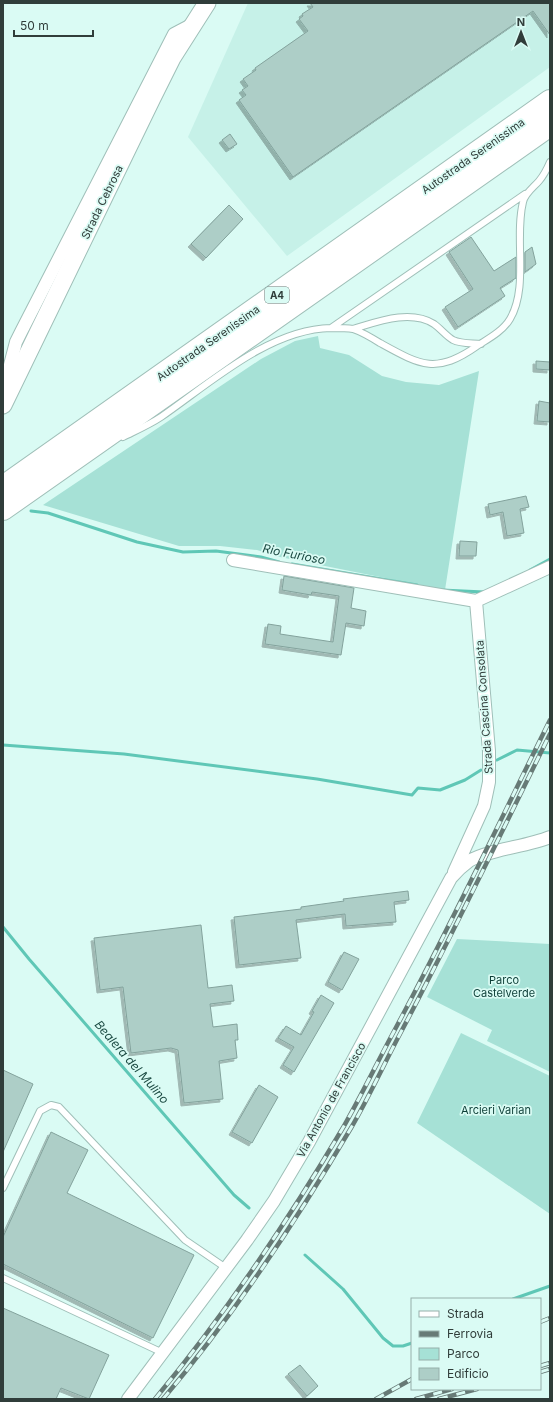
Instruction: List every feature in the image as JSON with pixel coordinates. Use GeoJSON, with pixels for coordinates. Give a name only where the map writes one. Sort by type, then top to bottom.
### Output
{"type":"FeatureCollection","features":[{"type":"Feature","properties":{"kind":"highway","name":"Autostrada Serenissima"},"geometry":{"type":"LineString","coordinates":[[3,487],[550,101]]}},
{"type":"Feature","properties":{"kind":"highway","name":"Autostrada Serenissima"},"geometry":{"type":"LineString","coordinates":[[3,509],[550,125]]}},
{"type":"Feature","properties":{"kind":"main road","name":"Strada Cebrosa"},"geometry":{"type":"LineString","coordinates":[[3,405],[169,65],[207,3]]}},
{"type":"Feature","properties":{"kind":"street"},"geometry":{"type":"LineString","coordinates":[[3,390],[21,332],[174,34],[194,24]]}},
{"type":"Feature","properties":{"kind":"street"},"geometry":{"type":"LineString","coordinates":[[115,148],[117,171]]}},
{"type":"Feature","properties":{"kind":"street"},"geometry":{"type":"LineString","coordinates":[[233,560],[476,601],[550,567]]}},
{"type":"Feature","properties":{"kind":"street","name":"Strada Cascina Consolata"},"geometry":{"type":"LineString","coordinates":[[451,878],[484,806],[489,782],[489,751],[476,601]]}},
{"type":"Feature","properties":{"kind":"street","name":"Via Antonio de Francisco"},"geometry":{"type":"LineString","coordinates":[[128,1399],[274,1201],[309,1142],[451,878],[462,866],[475,858],[529,845],[550,837]]}},
{"type":"Feature","properties":{"kind":"lane"},"geometry":{"type":"LineString","coordinates":[[353,329],[407,359],[421,364],[435,365],[451,361],[464,355],[502,329],[510,319],[516,303],[520,283],[519,227],[523,200],[544,175],[550,162]]}},
{"type":"Feature","properties":{"kind":"lane"},"geometry":{"type":"LineString","coordinates":[[330,328],[530,190]]}},
{"type":"Feature","properties":{"kind":"lane"},"geometry":{"type":"LineString","coordinates":[[118,440],[159,418],[238,362],[295,335],[330,328],[353,329],[388,319],[406,318],[423,320],[433,324],[454,340],[481,344]]}},
{"type":"Feature","properties":{"kind":"lane"},"geometry":{"type":"LineString","coordinates":[[56,472],[104,447]]}},
{"type":"Feature","properties":{"kind":"lane"},"geometry":{"type":"LineString","coordinates":[[3,1188],[40,1111],[52,1106],[59,1107],[185,1240],[226,1268]]}},
{"type":"Feature","properties":{"kind":"lane"},"geometry":{"type":"LineString","coordinates":[[3,1278],[153,1350],[163,1353]]}},
{"type":"Feature","properties":{"kind":"shaded area"},"geometry":{"type":"Polygon","coordinates":[[[248,3],[550,3],[550,67],[287,256],[188,137],[248,3]]]}},
{"type":"Feature","properties":{"kind":"green space"},"geometry":{"type":"Polygon","coordinates":[[[318,336],[320,348],[349,355],[382,376],[406,382],[439,385],[479,371],[445,590],[280,557],[257,550],[220,546],[179,546],[43,505],[261,359],[295,341],[318,336]]]}},
{"type":"Feature","properties":{"kind":"green space","name":"Parco Castelverde"},"geometry":{"type":"Polygon","coordinates":[[[457,939],[550,944],[550,1072],[487,1041],[492,1030],[427,997],[457,939]]]}},
{"type":"Feature","properties":{"kind":"green space","name":"Arcieri Varian"},"geometry":{"type":"Polygon","coordinates":[[[461,1033],[550,1076],[550,1214],[417,1123],[461,1033]]]}},
{"type":"Feature","properties":{"kind":"building"},"geometry":{"type":"Polygon","coordinates":[[[310,3],[550,3],[550,35],[533,11],[293,177],[239,100],[246,95],[242,90],[248,86],[243,79],[256,70],[255,68],[308,31],[299,19],[303,16],[302,14],[313,7],[310,3]]]}},
{"type":"Feature","properties":{"kind":"building"},"geometry":{"type":"Polygon","coordinates":[[[230,134],[237,144],[229,149],[222,140],[230,134]]]}},
{"type":"Feature","properties":{"kind":"building"},"geometry":{"type":"Polygon","coordinates":[[[229,205],[243,219],[206,258],[191,244],[229,205]]]}},
{"type":"Feature","properties":{"kind":"building"},"geometry":{"type":"Polygon","coordinates":[[[471,237],[494,271],[516,257],[516,278],[500,288],[505,296],[458,327],[445,307],[473,289],[449,252],[471,237]]]}},
{"type":"Feature","properties":{"kind":"building"},"geometry":{"type":"Polygon","coordinates":[[[532,247],[536,264],[525,272],[525,252],[532,247]]]}},
{"type":"Feature","properties":{"kind":"building"},"geometry":{"type":"Polygon","coordinates":[[[536,361],[550,362],[550,370],[536,369],[536,361]]]}},
{"type":"Feature","properties":{"kind":"building"},"geometry":{"type":"Polygon","coordinates":[[[539,401],[550,403],[550,422],[537,421],[539,401]]]}},
{"type":"Feature","properties":{"kind":"building"},"geometry":{"type":"Polygon","coordinates":[[[526,496],[529,507],[520,509],[524,533],[507,536],[503,512],[490,515],[488,504],[526,496]]]}},
{"type":"Feature","properties":{"kind":"building"},"geometry":{"type":"Polygon","coordinates":[[[460,541],[477,542],[476,556],[459,556],[460,541]]]}},
{"type":"Feature","properties":{"kind":"building"},"geometry":{"type":"Polygon","coordinates":[[[284,576],[354,588],[351,608],[366,611],[364,626],[346,623],[341,655],[265,644],[268,624],[281,626],[280,634],[333,642],[339,596],[312,592],[311,595],[282,590],[284,576]]]}},
{"type":"Feature","properties":{"kind":"building"},"geometry":{"type":"Polygon","coordinates":[[[408,891],[409,900],[394,902],[396,922],[346,926],[345,914],[296,920],[301,958],[239,965],[234,917],[301,909],[301,907],[344,901],[343,899],[408,891]]]}},
{"type":"Feature","properties":{"kind":"building"},"geometry":{"type":"Polygon","coordinates":[[[201,925],[208,988],[232,985],[234,1001],[210,1004],[213,1027],[237,1024],[238,1040],[235,1040],[237,1058],[219,1061],[223,1099],[184,1103],[178,1050],[171,1048],[131,1053],[123,987],[100,990],[94,938],[201,925]]]}},
{"type":"Feature","properties":{"kind":"building"},"geometry":{"type":"Polygon","coordinates":[[[344,952],[359,959],[342,990],[328,982],[344,952]]]}},
{"type":"Feature","properties":{"kind":"building"},"geometry":{"type":"Polygon","coordinates":[[[321,995],[334,1003],[294,1072],[283,1065],[294,1047],[278,1038],[286,1026],[301,1035],[314,1012],[312,1011],[321,995]]]}},
{"type":"Feature","properties":{"kind":"building"},"geometry":{"type":"Polygon","coordinates":[[[3,1070],[33,1084],[3,1152],[3,1070]]]}},
{"type":"Feature","properties":{"kind":"building"},"geometry":{"type":"Polygon","coordinates":[[[259,1085],[278,1097],[252,1143],[232,1132],[259,1085]]]}},
{"type":"Feature","properties":{"kind":"building"},"geometry":{"type":"Polygon","coordinates":[[[51,1132],[88,1150],[67,1193],[194,1255],[153,1338],[3,1264],[3,1237],[51,1132]]]}},
{"type":"Feature","properties":{"kind":"building"},"geometry":{"type":"Polygon","coordinates":[[[3,1308],[109,1355],[89,1399],[61,1388],[56,1399],[3,1399],[3,1308]]]}},
{"type":"Feature","properties":{"kind":"building"},"geometry":{"type":"Polygon","coordinates":[[[300,1365],[318,1386],[307,1396],[288,1374],[300,1365]]]}},
{"type":"Feature","properties":{"kind":"waterway","name":"Rio Furioso"},"geometry":{"type":"LineString","coordinates":[[31,511],[48,513],[137,542],[183,552],[216,551],[261,557],[279,562]]}},
{"type":"Feature","properties":{"kind":"waterway","name":"Rio Furioso"},"geometry":{"type":"LineString","coordinates":[[530,570],[550,559]]}},
{"type":"Feature","properties":{"kind":"waterway","name":"Rio Furioso"},"geometry":{"type":"LineString","coordinates":[[292,564],[417,585]]}},
{"type":"Feature","properties":{"kind":"waterway","name":"Rio Furioso"},"geometry":{"type":"LineString","coordinates":[[442,590],[484,592]]}},
{"type":"Feature","properties":{"kind":"waterway"},"geometry":{"type":"LineString","coordinates":[[3,745],[124,754],[317,779],[412,795],[418,788],[440,790],[465,780],[481,770]]}},
{"type":"Feature","properties":{"kind":"waterway","name":"Rio Furioso"},"geometry":{"type":"LineString","coordinates":[[497,760],[517,750],[550,753]]}},
{"type":"Feature","properties":{"kind":"waterway","name":"Bealera del Mulino"},"geometry":{"type":"LineString","coordinates":[[3,927],[234,1195],[249,1208]]}},
{"type":"Feature","properties":{"kind":"waterway","name":"Bealera del Mulino"},"geometry":{"type":"LineString","coordinates":[[305,1255],[343,1289],[383,1338],[393,1346],[403,1346],[411,1343]]}},
{"type":"Feature","properties":{"kind":"waterway","name":"Bealera del Mulino"},"geometry":{"type":"LineString","coordinates":[[516,1298],[550,1286]]}},
{"type":"Feature","properties":{"kind":"railway"},"geometry":{"type":"LineString","coordinates":[[155,1399],[207,1333],[255,1266],[301,1197],[344,1126],[433,957],[550,720]]}},
{"type":"Feature","properties":{"kind":"railway"},"geometry":{"type":"LineString","coordinates":[[163,1399],[214,1335],[263,1268],[308,1199],[351,1128],[477,883],[550,734]]}},
{"type":"Feature","properties":{"kind":"railway"},"geometry":{"type":"LineString","coordinates":[[541,1322],[550,1318]]}},
{"type":"Feature","properties":{"kind":"railway"},"geometry":{"type":"LineString","coordinates":[[541,1366],[550,1363]]}},
{"type":"Feature","properties":{"kind":"railway"},"geometry":{"type":"LineString","coordinates":[[541,1372],[550,1369]]}},
{"type":"Feature","properties":{"kind":"railway"},"geometry":{"type":"LineString","coordinates":[[376,1399],[411,1380]]}},
{"type":"Feature","properties":{"kind":"railway"},"geometry":{"type":"LineString","coordinates":[[416,1399],[448,1390]]}},
{"type":"Feature","properties":{"kind":"railway"},"geometry":{"type":"LineString","coordinates":[[439,1399],[473,1390]]}}]}
